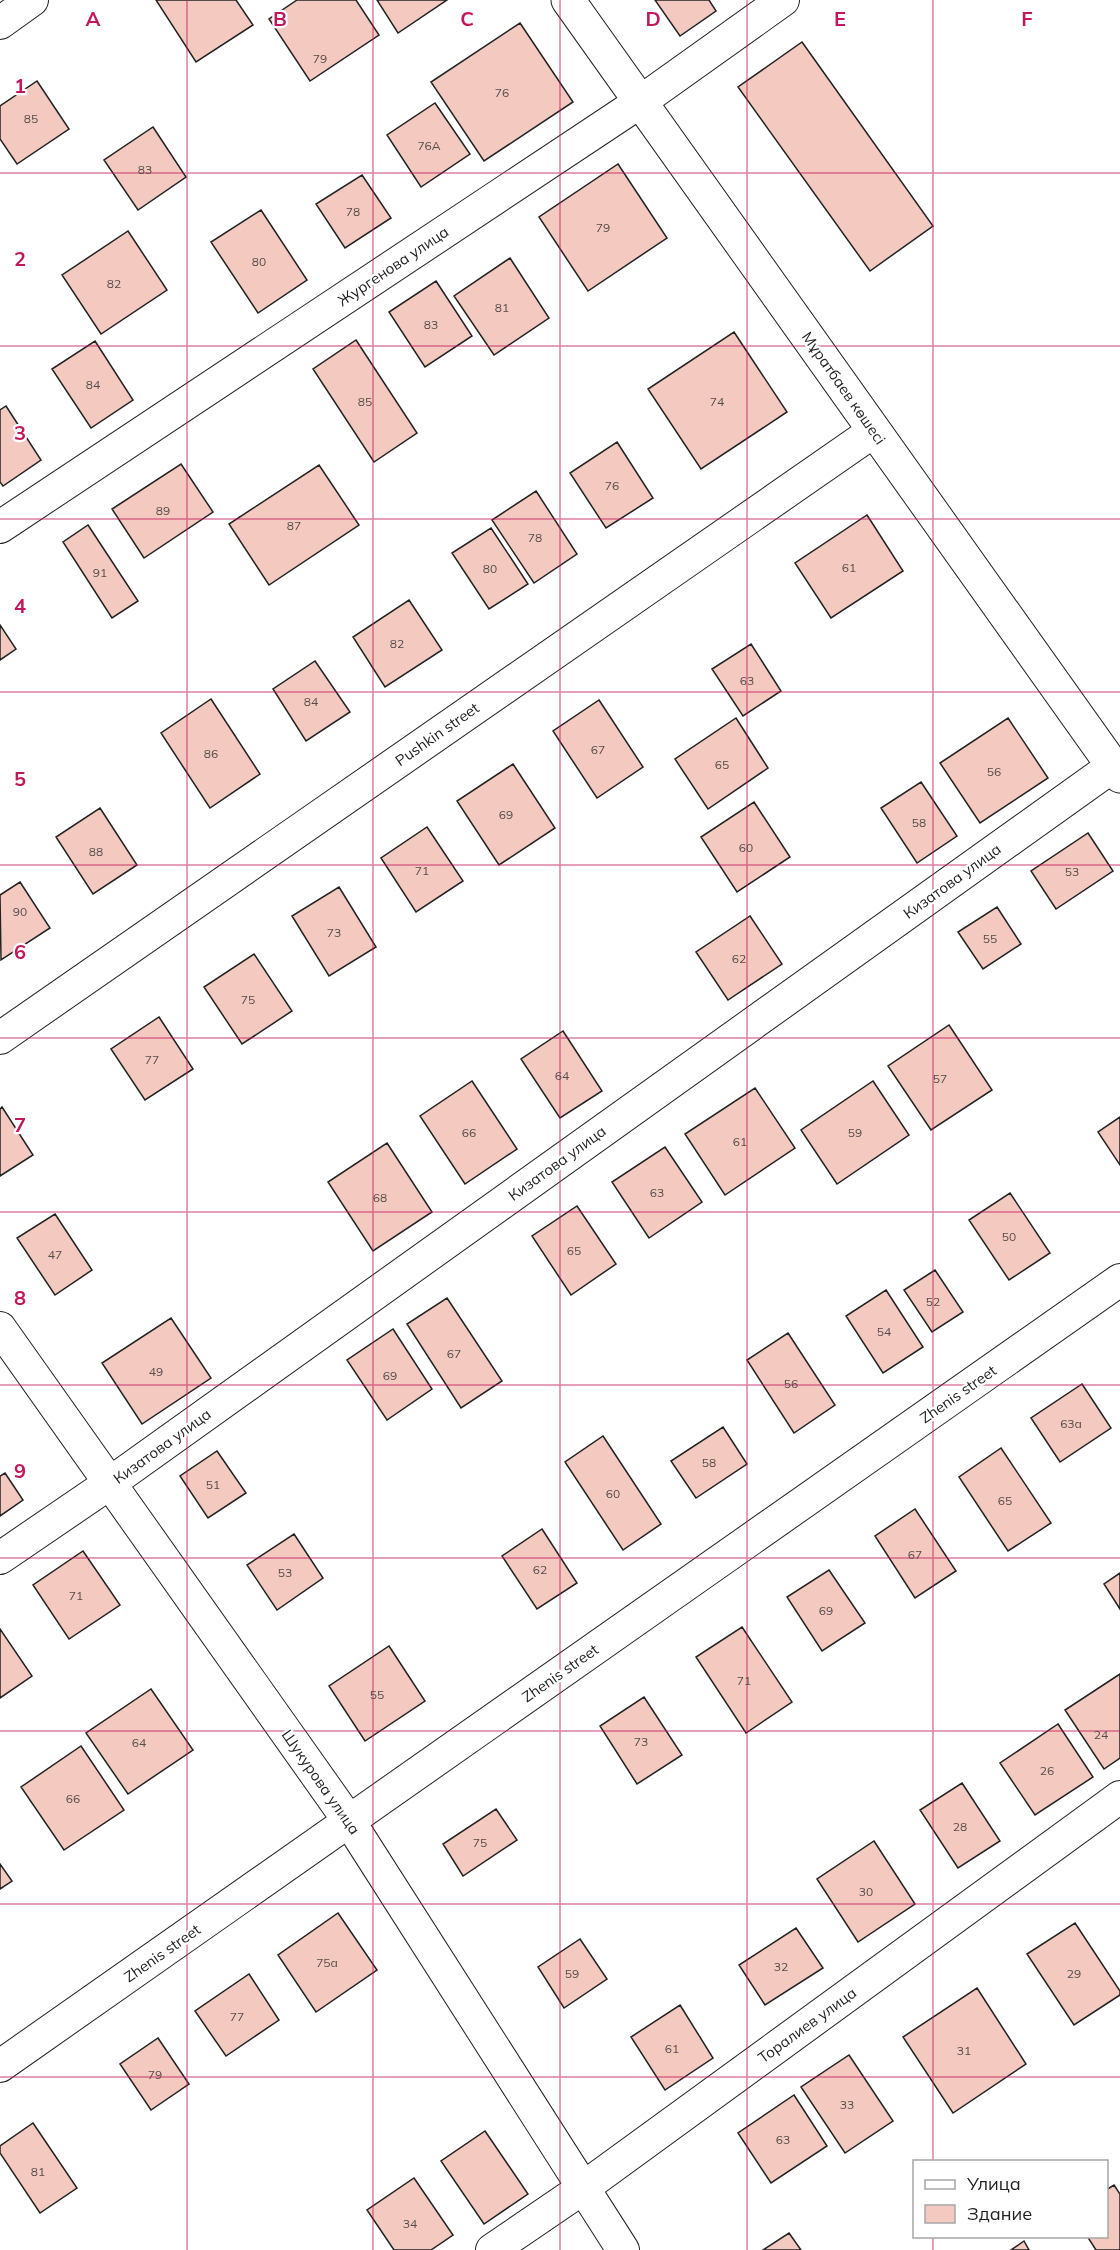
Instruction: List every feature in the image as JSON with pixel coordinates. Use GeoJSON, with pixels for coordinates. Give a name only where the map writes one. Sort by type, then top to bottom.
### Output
{"type":"FeatureCollection","features":[{"type":"Feature","properties":{"kind":"street"},"geometry":{"type":"LineString","coordinates":[[0,23],[32,0]]}},
{"type":"Feature","properties":{"kind":"street","name":"Мұратбаев көшесі"},"geometry":{"type":"LineString","coordinates":[[568,0],[1116,771]]}},
{"type":"Feature","properties":{"kind":"street","name":"Жургенова улица"},"geometry":{"type":"LineString","coordinates":[[0,527],[640,102],[783,0]]}},
{"type":"Feature","properties":{"kind":"street","name":"Pushkin street"},"geometry":{"type":"LineString","coordinates":[[0,1038],[874,430]]}},
{"type":"Feature","properties":{"kind":"street","name":"Кизатова улица"},"geometry":{"type":"LineString","coordinates":[[0,1558],[110,1483],[1116,771]]}},
{"type":"Feature","properties":{"kind":"street","name":"Zhenis street"},"geometry":{"type":"LineString","coordinates":[[0,2066],[1120,1280]]}},
{"type":"Feature","properties":{"kind":"street","name":"Шукурова улица"},"geometry":{"type":"LineString","coordinates":[[0,1328],[349,1821],[623,2250]]}},
{"type":"Feature","properties":{"kind":"street","name":"Торалиев улица"},"geometry":{"type":"LineString","coordinates":[[492,2250],[583,2188],[1120,1797]]}},
{"type":"Feature","properties":{"kind":"building"},"geometry":{"type":"Polygon","coordinates":[[[156,0],[236,0],[253,25],[196,62],[156,0]]]}},
{"type":"Feature","properties":{"kind":"building"},"geometry":{"type":"Polygon","coordinates":[[[297,0],[356,0],[379,35],[310,81],[269,19],[297,0]]]}},
{"type":"Feature","properties":{"kind":"building"},"geometry":{"type":"Polygon","coordinates":[[[377,0],[447,0],[398,33],[377,0]]]}},
{"type":"Feature","properties":{"kind":"building"},"geometry":{"type":"Polygon","coordinates":[[[655,0],[709,0],[716,11],[680,36],[655,0]]]}},
{"type":"Feature","properties":{"kind":"building"},"geometry":{"type":"Polygon","coordinates":[[[520,23],[573,102],[484,161],[431,82],[520,23]]]}},
{"type":"Feature","properties":{"kind":"building"},"geometry":{"type":"Polygon","coordinates":[[[802,42],[933,226],[870,271],[738,87],[802,42]]]}},
{"type":"Feature","properties":{"kind":"building"},"geometry":{"type":"Polygon","coordinates":[[[37,81],[69,129],[17,164],[0,139],[0,106],[37,81]]]}},
{"type":"Feature","properties":{"kind":"building"},"geometry":{"type":"Polygon","coordinates":[[[435,103],[470,154],[421,187],[387,135],[435,103]]]}},
{"type":"Feature","properties":{"kind":"building"},"geometry":{"type":"Polygon","coordinates":[[[153,127],[186,177],[138,210],[104,160],[153,127]]]}},
{"type":"Feature","properties":{"kind":"building"},"geometry":{"type":"Polygon","coordinates":[[[618,164],[667,238],[588,291],[539,217],[618,164]]]}},
{"type":"Feature","properties":{"kind":"building"},"geometry":{"type":"Polygon","coordinates":[[[362,175],[391,218],[345,248],[316,204],[362,175]]]}},
{"type":"Feature","properties":{"kind":"building"},"geometry":{"type":"Polygon","coordinates":[[[261,210],[307,280],[258,313],[211,242],[261,210]]]}},
{"type":"Feature","properties":{"kind":"building"},"geometry":{"type":"Polygon","coordinates":[[[128,231],[167,290],[101,334],[62,275],[128,231]]]}},
{"type":"Feature","properties":{"kind":"building"},"geometry":{"type":"Polygon","coordinates":[[[510,258],[549,318],[494,355],[454,296],[510,258]]]}},
{"type":"Feature","properties":{"kind":"building"},"geometry":{"type":"Polygon","coordinates":[[[436,281],[472,336],[425,367],[389,312],[436,281]]]}},
{"type":"Feature","properties":{"kind":"building"},"geometry":{"type":"Polygon","coordinates":[[[734,332],[787,412],[701,469],[648,389],[734,332]]]}},
{"type":"Feature","properties":{"kind":"building"},"geometry":{"type":"Polygon","coordinates":[[[356,340],[417,433],[374,462],[313,369],[356,340]]]}},
{"type":"Feature","properties":{"kind":"building"},"geometry":{"type":"Polygon","coordinates":[[[95,341],[133,400],[91,428],[52,369],[95,341]]]}},
{"type":"Feature","properties":{"kind":"building"},"geometry":{"type":"Polygon","coordinates":[[[6,406],[41,460],[3,486],[0,482],[0,410],[6,406]]]}},
{"type":"Feature","properties":{"kind":"building"},"geometry":{"type":"Polygon","coordinates":[[[617,442],[653,498],[606,528],[570,473],[617,442]]]}},
{"type":"Feature","properties":{"kind":"building"},"geometry":{"type":"Polygon","coordinates":[[[181,464],[213,512],[144,558],[112,509],[181,464]]]}},
{"type":"Feature","properties":{"kind":"building"},"geometry":{"type":"Polygon","coordinates":[[[319,465],[359,525],[269,585],[229,524],[319,465]]]}},
{"type":"Feature","properties":{"kind":"building"},"geometry":{"type":"Polygon","coordinates":[[[536,491],[577,554],[534,583],[492,520],[536,491]]]}},
{"type":"Feature","properties":{"kind":"building"},"geometry":{"type":"Polygon","coordinates":[[[867,515],[903,571],[831,618],[795,563],[867,515]]]}},
{"type":"Feature","properties":{"kind":"building"},"geometry":{"type":"Polygon","coordinates":[[[88,525],[138,601],[112,618],[63,542],[88,525]]]}},
{"type":"Feature","properties":{"kind":"building"},"geometry":{"type":"Polygon","coordinates":[[[491,528],[528,584],[489,609],[452,553],[491,528]]]}},
{"type":"Feature","properties":{"kind":"building"},"geometry":{"type":"Polygon","coordinates":[[[409,600],[442,650],[385,687],[353,637],[409,600]]]}},
{"type":"Feature","properties":{"kind":"building"},"geometry":{"type":"Polygon","coordinates":[[[0,625],[16,649],[0,660],[0,625]]]}},
{"type":"Feature","properties":{"kind":"building"},"geometry":{"type":"Polygon","coordinates":[[[751,644],[781,691],[743,716],[712,669],[751,644]]]}},
{"type":"Feature","properties":{"kind":"building"},"geometry":{"type":"Polygon","coordinates":[[[315,661],[350,712],[306,741],[273,689],[315,661]]]}},
{"type":"Feature","properties":{"kind":"building"},"geometry":{"type":"Polygon","coordinates":[[[211,699],[260,774],[210,808],[161,733],[211,699]]]}},
{"type":"Feature","properties":{"kind":"building"},"geometry":{"type":"Polygon","coordinates":[[[599,700],[643,767],[597,798],[553,731],[599,700]]]}},
{"type":"Feature","properties":{"kind":"building"},"geometry":{"type":"Polygon","coordinates":[[[736,718],[768,768],[708,809],[675,759],[736,718]]]}},
{"type":"Feature","properties":{"kind":"building"},"geometry":{"type":"Polygon","coordinates":[[[1008,718],[1048,778],[980,823],[940,763],[1008,718]]]}},
{"type":"Feature","properties":{"kind":"building"},"geometry":{"type":"Polygon","coordinates":[[[513,764],[555,828],[499,865],[457,801],[513,764]]]}},
{"type":"Feature","properties":{"kind":"building"},"geometry":{"type":"Polygon","coordinates":[[[921,782],[957,836],[917,863],[881,808],[921,782]]]}},
{"type":"Feature","properties":{"kind":"building"},"geometry":{"type":"Polygon","coordinates":[[[754,802],[790,857],[737,892],[701,837],[754,802]]]}},
{"type":"Feature","properties":{"kind":"building"},"geometry":{"type":"Polygon","coordinates":[[[100,808],[137,865],[93,894],[56,837],[100,808]]]}},
{"type":"Feature","properties":{"kind":"building"},"geometry":{"type":"Polygon","coordinates":[[[427,827],[463,881],[416,912],[381,858],[427,827]]]}},
{"type":"Feature","properties":{"kind":"building"},"geometry":{"type":"Polygon","coordinates":[[[1088,833],[1113,871],[1056,909],[1031,871],[1088,833]]]}},
{"type":"Feature","properties":{"kind":"building"},"geometry":{"type":"Polygon","coordinates":[[[20,882],[50,928],[1,960],[0,895],[20,882]]]}},
{"type":"Feature","properties":{"kind":"building"},"geometry":{"type":"Polygon","coordinates":[[[339,887],[376,947],[329,976],[292,916],[339,887]]]}},
{"type":"Feature","properties":{"kind":"building"},"geometry":{"type":"Polygon","coordinates":[[[997,907],[1021,944],[983,969],[958,932],[997,907]]]}},
{"type":"Feature","properties":{"kind":"building"},"geometry":{"type":"Polygon","coordinates":[[[750,916],[782,964],[728,1000],[696,952],[750,916]]]}},
{"type":"Feature","properties":{"kind":"building"},"geometry":{"type":"Polygon","coordinates":[[[254,954],[292,1011],[242,1044],[204,987],[254,954]]]}},
{"type":"Feature","properties":{"kind":"building"},"geometry":{"type":"Polygon","coordinates":[[[159,1017],[193,1069],[145,1100],[111,1049],[159,1017]]]}},
{"type":"Feature","properties":{"kind":"building"},"geometry":{"type":"Polygon","coordinates":[[[949,1025],[992,1090],[931,1130],[888,1066],[949,1025]]]}},
{"type":"Feature","properties":{"kind":"building"},"geometry":{"type":"Polygon","coordinates":[[[563,1031],[602,1091],[560,1118],[521,1059],[563,1031]]]}},
{"type":"Feature","properties":{"kind":"building"},"geometry":{"type":"Polygon","coordinates":[[[472,1081],[517,1149],[465,1184],[420,1116],[472,1081]]]}},
{"type":"Feature","properties":{"kind":"building"},"geometry":{"type":"Polygon","coordinates":[[[873,1081],[909,1135],[837,1184],[801,1130],[873,1081]]]}},
{"type":"Feature","properties":{"kind":"building"},"geometry":{"type":"Polygon","coordinates":[[[755,1088],[795,1148],[725,1195],[685,1134],[755,1088]]]}},
{"type":"Feature","properties":{"kind":"building"},"geometry":{"type":"Polygon","coordinates":[[[2,1107],[33,1155],[0,1176],[0,1109],[2,1107]]]}},
{"type":"Feature","properties":{"kind":"building"},"geometry":{"type":"Polygon","coordinates":[[[1120,1117],[1120,1165],[1098,1132],[1120,1117]]]}},
{"type":"Feature","properties":{"kind":"building"},"geometry":{"type":"Polygon","coordinates":[[[387,1143],[432,1212],[373,1251],[328,1182],[387,1143]]]}},
{"type":"Feature","properties":{"kind":"building"},"geometry":{"type":"Polygon","coordinates":[[[665,1147],[702,1202],[649,1238],[612,1182],[665,1147]]]}},
{"type":"Feature","properties":{"kind":"building"},"geometry":{"type":"Polygon","coordinates":[[[1010,1193],[1050,1253],[1009,1280],[969,1220],[1010,1193]]]}},
{"type":"Feature","properties":{"kind":"building"},"geometry":{"type":"Polygon","coordinates":[[[577,1206],[616,1264],[571,1295],[532,1236],[577,1206]]]}},
{"type":"Feature","properties":{"kind":"building"},"geometry":{"type":"Polygon","coordinates":[[[55,1214],[92,1270],[55,1295],[17,1238],[55,1214]]]}},
{"type":"Feature","properties":{"kind":"building"},"geometry":{"type":"Polygon","coordinates":[[[935,1270],[963,1312],[932,1332],[904,1290],[935,1270]]]}},
{"type":"Feature","properties":{"kind":"building"},"geometry":{"type":"Polygon","coordinates":[[[886,1290],[923,1347],[883,1373],[846,1316],[886,1290]]]}},
{"type":"Feature","properties":{"kind":"building"},"geometry":{"type":"Polygon","coordinates":[[[447,1298],[502,1381],[461,1408],[407,1324],[447,1298]]]}},
{"type":"Feature","properties":{"kind":"building"},"geometry":{"type":"Polygon","coordinates":[[[171,1318],[211,1378],[142,1424],[102,1363],[171,1318]]]}},
{"type":"Feature","properties":{"kind":"building"},"geometry":{"type":"Polygon","coordinates":[[[393,1329],[432,1389],[387,1420],[347,1360],[393,1329]]]}},
{"type":"Feature","properties":{"kind":"building"},"geometry":{"type":"Polygon","coordinates":[[[788,1333],[835,1405],[794,1433],[747,1360],[788,1333]]]}},
{"type":"Feature","properties":{"kind":"building"},"geometry":{"type":"Polygon","coordinates":[[[1082,1384],[1111,1428],[1060,1462],[1031,1418],[1082,1384]]]}},
{"type":"Feature","properties":{"kind":"building"},"geometry":{"type":"Polygon","coordinates":[[[723,1427],[747,1464],[696,1498],[671,1461],[723,1427]]]}},
{"type":"Feature","properties":{"kind":"building"},"geometry":{"type":"Polygon","coordinates":[[[603,1436],[661,1524],[623,1550],[565,1462],[603,1436]]]}},
{"type":"Feature","properties":{"kind":"building"},"geometry":{"type":"Polygon","coordinates":[[[1001,1448],[1051,1523],[1008,1551],[959,1477],[1001,1448]]]}},
{"type":"Feature","properties":{"kind":"building"},"geometry":{"type":"Polygon","coordinates":[[[217,1451],[246,1493],[208,1518],[180,1476],[217,1451]]]}},
{"type":"Feature","properties":{"kind":"building"},"geometry":{"type":"Polygon","coordinates":[[[5,1473],[23,1500],[0,1516],[0,1476],[5,1473]]]}},
{"type":"Feature","properties":{"kind":"building"},"geometry":{"type":"Polygon","coordinates":[[[915,1509],[956,1571],[915,1598],[875,1536],[915,1509]]]}},
{"type":"Feature","properties":{"kind":"building"},"geometry":{"type":"Polygon","coordinates":[[[542,1529],[577,1583],[537,1609],[502,1556],[542,1529]]]}},
{"type":"Feature","properties":{"kind":"building"},"geometry":{"type":"Polygon","coordinates":[[[294,1534],[323,1578],[277,1610],[247,1565],[294,1534]]]}},
{"type":"Feature","properties":{"kind":"building"},"geometry":{"type":"Polygon","coordinates":[[[83,1551],[120,1605],[69,1639],[33,1585],[83,1551]]]}},
{"type":"Feature","properties":{"kind":"building"},"geometry":{"type":"Polygon","coordinates":[[[829,1570],[865,1623],[822,1651],[787,1597],[829,1570]]]}},
{"type":"Feature","properties":{"kind":"building"},"geometry":{"type":"Polygon","coordinates":[[[1120,1573],[1120,1609],[1104,1584],[1120,1573]]]}},
{"type":"Feature","properties":{"kind":"building"},"geometry":{"type":"Polygon","coordinates":[[[742,1627],[792,1702],[746,1733],[696,1657],[742,1627]]]}},
{"type":"Feature","properties":{"kind":"building"},"geometry":{"type":"Polygon","coordinates":[[[0,1629],[32,1676],[0,1698],[0,1629]]]}},
{"type":"Feature","properties":{"kind":"building"},"geometry":{"type":"Polygon","coordinates":[[[389,1646],[425,1701],[365,1741],[329,1686],[389,1646]]]}},
{"type":"Feature","properties":{"kind":"building"},"geometry":{"type":"Polygon","coordinates":[[[1120,1674],[1120,1758],[1104,1769],[1065,1710],[1120,1674]]]}},
{"type":"Feature","properties":{"kind":"building"},"geometry":{"type":"Polygon","coordinates":[[[151,1689],[193,1750],[128,1794],[86,1733],[151,1689]]]}},
{"type":"Feature","properties":{"kind":"building"},"geometry":{"type":"Polygon","coordinates":[[[644,1697],[682,1755],[637,1784],[600,1726],[644,1697]]]}},
{"type":"Feature","properties":{"kind":"building"},"geometry":{"type":"Polygon","coordinates":[[[1058,1724],[1093,1777],[1035,1815],[1000,1763],[1058,1724]]]}},
{"type":"Feature","properties":{"kind":"building"},"geometry":{"type":"Polygon","coordinates":[[[81,1746],[124,1810],[64,1850],[21,1787],[81,1746]]]}},
{"type":"Feature","properties":{"kind":"building"},"geometry":{"type":"Polygon","coordinates":[[[962,1783],[1000,1841],[958,1868],[920,1810],[962,1783]]]}},
{"type":"Feature","properties":{"kind":"building"},"geometry":{"type":"Polygon","coordinates":[[[496,1809],[517,1840],[463,1876],[443,1844],[496,1809]]]}},
{"type":"Feature","properties":{"kind":"building"},"geometry":{"type":"Polygon","coordinates":[[[874,1841],[915,1904],[858,1942],[817,1879],[874,1841]]]}},
{"type":"Feature","properties":{"kind":"building"},"geometry":{"type":"Polygon","coordinates":[[[0,1864],[12,1881],[0,1889],[0,1864]]]}},
{"type":"Feature","properties":{"kind":"building"},"geometry":{"type":"Polygon","coordinates":[[[338,1913],[377,1970],[316,2012],[278,1955],[338,1913]]]}},
{"type":"Feature","properties":{"kind":"building"},"geometry":{"type":"Polygon","coordinates":[[[1075,1923],[1120,1991],[1120,1995],[1074,2025],[1027,1954],[1075,1923]]]}},
{"type":"Feature","properties":{"kind":"building"},"geometry":{"type":"Polygon","coordinates":[[[796,1928],[823,1968],[765,2005],[739,1965],[796,1928]]]}},
{"type":"Feature","properties":{"kind":"building"},"geometry":{"type":"Polygon","coordinates":[[[580,1939],[607,1979],[564,2008],[538,1967],[580,1939]]]}},
{"type":"Feature","properties":{"kind":"building"},"geometry":{"type":"Polygon","coordinates":[[[249,1974],[279,2020],[226,2056],[195,2011],[249,1974]]]}},
{"type":"Feature","properties":{"kind":"building"},"geometry":{"type":"Polygon","coordinates":[[[977,1988],[1026,2064],[953,2113],[903,2037],[977,1988]]]}},
{"type":"Feature","properties":{"kind":"building"},"geometry":{"type":"Polygon","coordinates":[[[680,2005],[713,2058],[665,2090],[631,2037],[680,2005]]]}},
{"type":"Feature","properties":{"kind":"building"},"geometry":{"type":"Polygon","coordinates":[[[158,2038],[189,2084],[151,2110],[120,2064],[158,2038]]]}},
{"type":"Feature","properties":{"kind":"building"},"geometry":{"type":"Polygon","coordinates":[[[849,2055],[893,2121],[845,2153],[801,2087],[849,2055]]]}},
{"type":"Feature","properties":{"kind":"building"},"geometry":{"type":"Polygon","coordinates":[[[794,2095],[827,2146],[771,2183],[738,2133],[794,2095]]]}},
{"type":"Feature","properties":{"kind":"building"},"geometry":{"type":"Polygon","coordinates":[[[33,2123],[77,2188],[40,2213],[0,2153],[0,2146],[33,2123]]]}},
{"type":"Feature","properties":{"kind":"building"},"geometry":{"type":"Polygon","coordinates":[[[485,2131],[528,2194],[484,2224],[441,2161],[485,2131]]]}},
{"type":"Feature","properties":{"kind":"building"},"geometry":{"type":"Polygon","coordinates":[[[414,2178],[453,2235],[431,2250],[394,2250],[367,2210],[414,2178]]]}},
{"type":"Feature","properties":{"kind":"building"},"geometry":{"type":"Polygon","coordinates":[[[1114,2185],[1120,2194],[1120,2250],[1096,2250],[1088,2238],[1108,2238],[1108,2189],[1114,2185]]]}},
{"type":"Feature","properties":{"kind":"building"},"geometry":{"type":"Polygon","coordinates":[[[789,2233],[801,2250],[763,2250],[789,2233]]]}},
{"type":"Feature","properties":{"kind":"building"},"geometry":{"type":"Polygon","coordinates":[[[1024,2241],[1029,2250],[1011,2250],[1024,2241]]]}}]}
